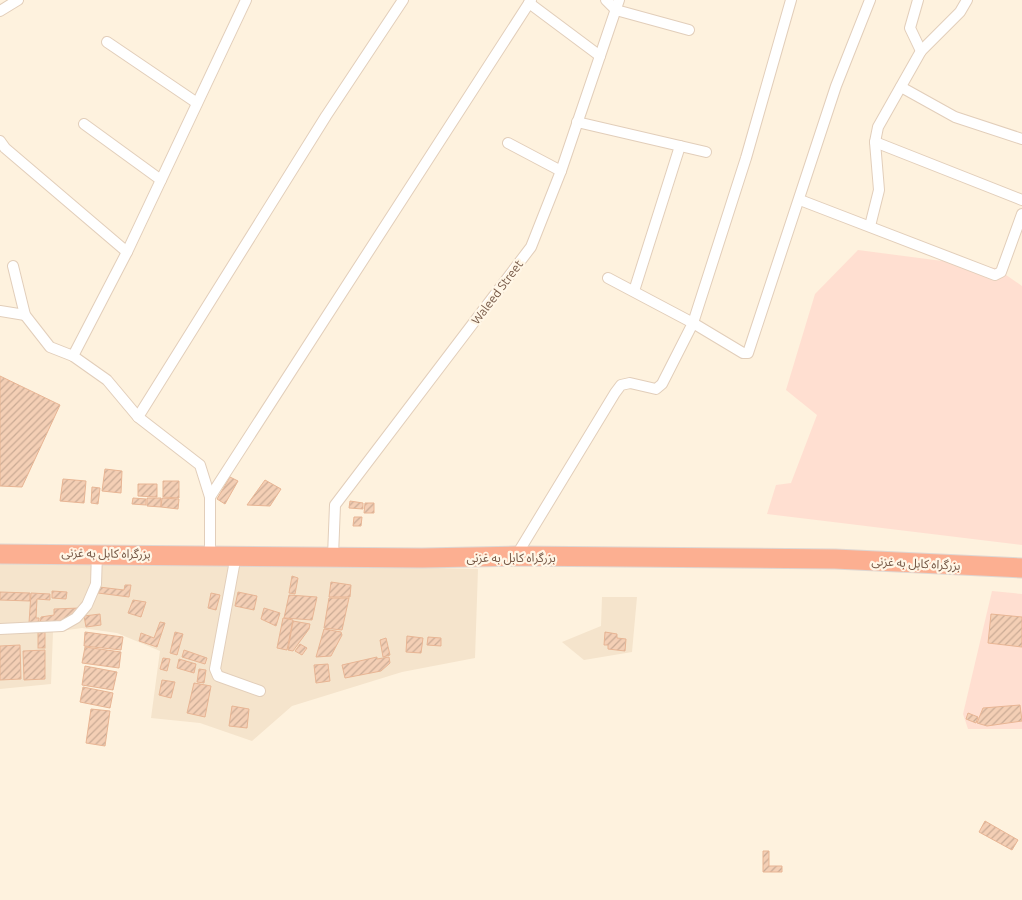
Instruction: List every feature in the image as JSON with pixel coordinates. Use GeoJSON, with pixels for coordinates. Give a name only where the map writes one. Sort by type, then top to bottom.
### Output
{"type":"FeatureCollection","features":[{"type":"Feature","properties":{"kind":"highway","name":"بزرگراه کابل به غزنی"},"geometry":{"type":"LineString","coordinates":[[0,554],[97,553],[836,559],[1022,568]]}},
{"type":"Feature","properties":{"kind":"street"},"geometry":{"type":"LineString","coordinates":[[0,11],[18,0]]}},
{"type":"Feature","properties":{"kind":"street"},"geometry":{"type":"LineString","coordinates":[[73,356],[162,180],[246,0]]}},
{"type":"Feature","properties":{"kind":"street"},"geometry":{"type":"LineString","coordinates":[[138,417],[326,116],[403,0]]}},
{"type":"Feature","properties":{"kind":"street"},"geometry":{"type":"LineString","coordinates":[[606,0],[689,30]]}},
{"type":"Feature","properties":{"kind":"street"},"geometry":{"type":"LineString","coordinates":[[516,556],[621,385],[630,383],[656,389],[662,384],[693,323],[746,158],[791,0]]}},
{"type":"Feature","properties":{"kind":"street"},"geometry":{"type":"LineString","coordinates":[[608,278],[693,323],[742,353],[748,353],[836,86],[870,0]]}},
{"type":"Feature","properties":{"kind":"street"},"geometry":{"type":"LineString","coordinates":[[918,0],[910,28],[921,51]]}},
{"type":"Feature","properties":{"kind":"street"},"geometry":{"type":"LineString","coordinates":[[870,226],[879,190],[875,142],[878,126],[921,51],[960,12],[968,0]]}},
{"type":"Feature","properties":{"kind":"street"},"geometry":{"type":"LineString","coordinates":[[210,497],[530,2],[600,56]]}},
{"type":"Feature","properties":{"kind":"street","name":"Waleed Street"},"geometry":{"type":"LineString","coordinates":[[333,556],[335,505],[531,247],[561,171],[618,5]]}},
{"type":"Feature","properties":{"kind":"street"},"geometry":{"type":"LineString","coordinates":[[107,42],[197,102]]}},
{"type":"Feature","properties":{"kind":"street"},"geometry":{"type":"LineString","coordinates":[[901,87],[955,117],[1022,139]]}},
{"type":"Feature","properties":{"kind":"street"},"geometry":{"type":"LineString","coordinates":[[577,122],[706,152]]}},
{"type":"Feature","properties":{"kind":"street"},"geometry":{"type":"LineString","coordinates":[[84,124],[162,180]]}},
{"type":"Feature","properties":{"kind":"street"},"geometry":{"type":"LineString","coordinates":[[875,142],[1022,200]]}},
{"type":"Feature","properties":{"kind":"street"},"geometry":{"type":"LineString","coordinates":[[508,143],[561,171]]}},
{"type":"Feature","properties":{"kind":"street"},"geometry":{"type":"LineString","coordinates":[[634,291],[680,146]]}},
{"type":"Feature","properties":{"kind":"street"},"geometry":{"type":"LineString","coordinates":[[2,147],[127,252]]}},
{"type":"Feature","properties":{"kind":"street"},"geometry":{"type":"LineString","coordinates":[[800,200],[995,275],[1001,272],[1022,214]]}},
{"type":"Feature","properties":{"kind":"street"},"geometry":{"type":"LineString","coordinates":[[12,266],[25,314],[50,347],[73,356],[107,380],[138,417],[200,465],[210,497],[210,554]]}},
{"type":"Feature","properties":{"kind":"street"},"geometry":{"type":"LineString","coordinates":[[0,311],[25,314]]}},
{"type":"Feature","properties":{"kind":"street"},"geometry":{"type":"LineString","coordinates":[[0,628],[62,626],[76,618],[87,605],[96,584],[97,553]]}},
{"type":"Feature","properties":{"kind":"street"},"geometry":{"type":"LineString","coordinates":[[236,555],[215,669],[218,676],[260,691]]}},
{"type":"Feature","properties":{"kind":"shaded area"},"geometry":{"type":"Polygon","coordinates":[[[858,250],[996,268],[1022,286],[1022,545],[767,514],[776,485],[791,483],[817,415],[786,390],[815,294],[858,250]]]}},
{"type":"Feature","properties":{"kind":"shaded area"},"geometry":{"type":"Polygon","coordinates":[[[0,557],[478,569],[475,658],[402,672],[292,706],[252,741],[200,723],[151,718],[160,651],[117,633],[82,628],[53,632],[51,684],[0,689],[0,557]]]}},
{"type":"Feature","properties":{"kind":"shaded area"},"geometry":{"type":"Polygon","coordinates":[[[992,591],[1022,594],[1022,729],[968,729],[963,714],[992,591]]]}},
{"type":"Feature","properties":{"kind":"shaded area"},"geometry":{"type":"Polygon","coordinates":[[[602,597],[637,597],[632,652],[584,660],[562,642],[601,626],[602,597]]]}},
{"type":"Feature","properties":{"kind":"building"},"geometry":{"type":"Polygon","coordinates":[[[0,376],[60,405],[22,487],[0,486],[0,376]]]}},
{"type":"Feature","properties":{"kind":"building"},"geometry":{"type":"Polygon","coordinates":[[[105,469],[122,471],[121,493],[102,491],[105,469]]]}},
{"type":"Feature","properties":{"kind":"building"},"geometry":{"type":"Polygon","coordinates":[[[230,477],[238,481],[225,504],[217,499],[230,477]]]}},
{"type":"Feature","properties":{"kind":"building"},"geometry":{"type":"Polygon","coordinates":[[[63,479],[86,481],[84,503],[60,501],[63,479]]]}},
{"type":"Feature","properties":{"kind":"building"},"geometry":{"type":"Polygon","coordinates":[[[265,480],[281,489],[270,506],[247,505],[265,480]]]}},
{"type":"Feature","properties":{"kind":"building"},"geometry":{"type":"Polygon","coordinates":[[[163,481],[179,481],[179,498],[163,497],[163,481]]]}},
{"type":"Feature","properties":{"kind":"building"},"geometry":{"type":"Polygon","coordinates":[[[138,484],[157,484],[157,497],[138,496],[138,484]]]}},
{"type":"Feature","properties":{"kind":"building"},"geometry":{"type":"Polygon","coordinates":[[[92,487],[100,488],[98,504],[91,503],[92,487]]]}},
{"type":"Feature","properties":{"kind":"building"},"geometry":{"type":"Polygon","coordinates":[[[133,498],[146,499],[146,505],[132,504],[133,498]]]}},
{"type":"Feature","properties":{"kind":"building"},"geometry":{"type":"Polygon","coordinates":[[[147,498],[161,498],[161,507],[147,506],[147,498]]]}},
{"type":"Feature","properties":{"kind":"building"},"geometry":{"type":"Polygon","coordinates":[[[162,498],[179,499],[178,509],[161,507],[162,498]]]}},
{"type":"Feature","properties":{"kind":"building"},"geometry":{"type":"Polygon","coordinates":[[[350,501],[363,503],[363,509],[349,508],[350,501]]]}},
{"type":"Feature","properties":{"kind":"building"},"geometry":{"type":"Polygon","coordinates":[[[365,503],[374,503],[374,513],[364,513],[365,503]]]}},
{"type":"Feature","properties":{"kind":"building"},"geometry":{"type":"Polygon","coordinates":[[[354,517],[362,517],[361,526],[353,526],[354,517]]]}},
{"type":"Feature","properties":{"kind":"building"},"geometry":{"type":"Polygon","coordinates":[[[292,576],[298,578],[295,594],[289,593],[292,576]]]}},
{"type":"Feature","properties":{"kind":"building"},"geometry":{"type":"Polygon","coordinates":[[[331,582],[351,585],[350,597],[329,597],[331,582]]]}},
{"type":"Feature","properties":{"kind":"building"},"geometry":{"type":"Polygon","coordinates":[[[125,585],[131,585],[129,597],[98,593],[99,587],[124,590],[125,585]]]}},
{"type":"Feature","properties":{"kind":"building"},"geometry":{"type":"Polygon","coordinates":[[[52,591],[67,592],[66,599],[52,598],[52,591]]]}},
{"type":"Feature","properties":{"kind":"building"},"geometry":{"type":"Polygon","coordinates":[[[0,592],[30,593],[30,601],[0,600],[0,592]]]}},
{"type":"Feature","properties":{"kind":"building"},"geometry":{"type":"Polygon","coordinates":[[[238,592],[257,596],[254,610],[235,606],[238,592]]]}},
{"type":"Feature","properties":{"kind":"building"},"geometry":{"type":"Polygon","coordinates":[[[31,593],[50,594],[50,600],[37,599],[36,618],[39,618],[39,624],[29,623],[31,593]]]}},
{"type":"Feature","properties":{"kind":"building"},"geometry":{"type":"Polygon","coordinates":[[[211,593],[220,595],[216,610],[208,608],[211,593]]]}},
{"type":"Feature","properties":{"kind":"building"},"geometry":{"type":"Polygon","coordinates":[[[289,595],[317,597],[312,620],[284,618],[289,595]]]}},
{"type":"Feature","properties":{"kind":"building"},"geometry":{"type":"Polygon","coordinates":[[[329,598],[349,598],[342,630],[324,628],[329,598]]]}},
{"type":"Feature","properties":{"kind":"building"},"geometry":{"type":"Polygon","coordinates":[[[133,600],[146,602],[141,617],[128,613],[133,600]]]}},
{"type":"Feature","properties":{"kind":"building"},"geometry":{"type":"Polygon","coordinates":[[[80,608],[68,623],[40,624],[41,617],[54,615],[54,609],[80,608]]]}},
{"type":"Feature","properties":{"kind":"building"},"geometry":{"type":"Polygon","coordinates":[[[264,608],[280,613],[276,626],[261,619],[264,608]]]}},
{"type":"Feature","properties":{"kind":"building"},"geometry":{"type":"Polygon","coordinates":[[[100,614],[101,625],[86,627],[84,616],[100,614]]]}},
{"type":"Feature","properties":{"kind":"building"},"geometry":{"type":"Polygon","coordinates":[[[991,614],[1022,617],[1022,647],[988,643],[991,614]]]}},
{"type":"Feature","properties":{"kind":"building"},"geometry":{"type":"Polygon","coordinates":[[[283,618],[293,620],[287,650],[277,648],[283,618]]]}},
{"type":"Feature","properties":{"kind":"building"},"geometry":{"type":"Polygon","coordinates":[[[293,621],[310,624],[309,629],[293,651],[288,650],[293,621]]]}},
{"type":"Feature","properties":{"kind":"building"},"geometry":{"type":"Polygon","coordinates":[[[160,622],[165,623],[157,647],[139,641],[141,633],[154,638],[160,622]]]}},
{"type":"Feature","properties":{"kind":"building"},"geometry":{"type":"Polygon","coordinates":[[[324,629],[341,632],[342,635],[331,656],[316,657],[324,629]]]}},
{"type":"Feature","properties":{"kind":"building"},"geometry":{"type":"Polygon","coordinates":[[[38,631],[45,631],[45,648],[38,648],[38,631]]]}},
{"type":"Feature","properties":{"kind":"building"},"geometry":{"type":"Polygon","coordinates":[[[85,632],[123,637],[121,650],[84,646],[85,632]]]}},
{"type":"Feature","properties":{"kind":"building"},"geometry":{"type":"Polygon","coordinates":[[[175,632],[183,634],[177,655],[170,653],[175,632]]]}},
{"type":"Feature","properties":{"kind":"building"},"geometry":{"type":"Polygon","coordinates":[[[605,632],[617,634],[617,638],[626,639],[625,651],[608,649],[608,645],[604,645],[605,632]]]}},
{"type":"Feature","properties":{"kind":"building"},"geometry":{"type":"Polygon","coordinates":[[[407,636],[423,638],[421,653],[406,652],[407,636]]]}},
{"type":"Feature","properties":{"kind":"building"},"geometry":{"type":"Polygon","coordinates":[[[428,637],[441,638],[441,646],[427,645],[428,637]]]}},
{"type":"Feature","properties":{"kind":"building"},"geometry":{"type":"Polygon","coordinates":[[[386,638],[390,655],[383,657],[380,640],[386,638]]]}},
{"type":"Feature","properties":{"kind":"building"},"geometry":{"type":"Polygon","coordinates":[[[300,644],[307,648],[302,655],[295,651],[300,644]]]}},
{"type":"Feature","properties":{"kind":"building"},"geometry":{"type":"Polygon","coordinates":[[[20,645],[21,679],[0,680],[0,646],[20,645]]]}},
{"type":"Feature","properties":{"kind":"building"},"geometry":{"type":"Polygon","coordinates":[[[85,647],[121,652],[119,668],[82,663],[85,647]]]}},
{"type":"Feature","properties":{"kind":"building"},"geometry":{"type":"Polygon","coordinates":[[[45,650],[45,679],[24,680],[23,651],[45,650]]]}},
{"type":"Feature","properties":{"kind":"building"},"geometry":{"type":"Polygon","coordinates":[[[184,650],[207,658],[205,664],[182,657],[184,650]]]}},
{"type":"Feature","properties":{"kind":"building"},"geometry":{"type":"Polygon","coordinates":[[[377,657],[377,659],[389,657],[390,663],[381,671],[345,678],[342,665],[377,657]]]}},
{"type":"Feature","properties":{"kind":"building"},"geometry":{"type":"Polygon","coordinates":[[[163,658],[170,659],[167,671],[160,669],[163,658]]]}},
{"type":"Feature","properties":{"kind":"building"},"geometry":{"type":"Polygon","coordinates":[[[179,659],[196,664],[194,673],[177,668],[179,659]]]}},
{"type":"Feature","properties":{"kind":"building"},"geometry":{"type":"Polygon","coordinates":[[[328,664],[330,681],[316,683],[314,665],[328,664]]]}},
{"type":"Feature","properties":{"kind":"building"},"geometry":{"type":"Polygon","coordinates":[[[85,666],[117,672],[113,690],[82,685],[85,666]]]}},
{"type":"Feature","properties":{"kind":"building"},"geometry":{"type":"Polygon","coordinates":[[[199,669],[206,670],[204,683],[197,682],[199,669]]]}},
{"type":"Feature","properties":{"kind":"building"},"geometry":{"type":"Polygon","coordinates":[[[162,680],[175,682],[171,698],[159,695],[162,680]]]}},
{"type":"Feature","properties":{"kind":"building"},"geometry":{"type":"Polygon","coordinates":[[[194,683],[211,686],[205,717],[187,713],[194,683]]]}},
{"type":"Feature","properties":{"kind":"building"},"geometry":{"type":"Polygon","coordinates":[[[83,687],[113,693],[110,708],[80,702],[83,687]]]}},
{"type":"Feature","properties":{"kind":"building"},"geometry":{"type":"Polygon","coordinates":[[[1020,705],[1022,721],[987,726],[977,723],[983,708],[1020,705]]]}},
{"type":"Feature","properties":{"kind":"building"},"geometry":{"type":"Polygon","coordinates":[[[232,706],[249,709],[247,728],[229,726],[232,706]]]}},
{"type":"Feature","properties":{"kind":"building"},"geometry":{"type":"Polygon","coordinates":[[[91,709],[110,711],[105,746],[86,743],[91,709]]]}},
{"type":"Feature","properties":{"kind":"building"},"geometry":{"type":"Polygon","coordinates":[[[968,713],[978,717],[976,723],[966,719],[968,713]]]}},
{"type":"Feature","properties":{"kind":"building"},"geometry":{"type":"Polygon","coordinates":[[[985,821],[1018,840],[1012,850],[979,832],[985,821]]]}},
{"type":"Feature","properties":{"kind":"building"},"geometry":{"type":"Polygon","coordinates":[[[763,851],[769,851],[769,866],[782,866],[782,872],[763,872],[763,851]]]}}]}
